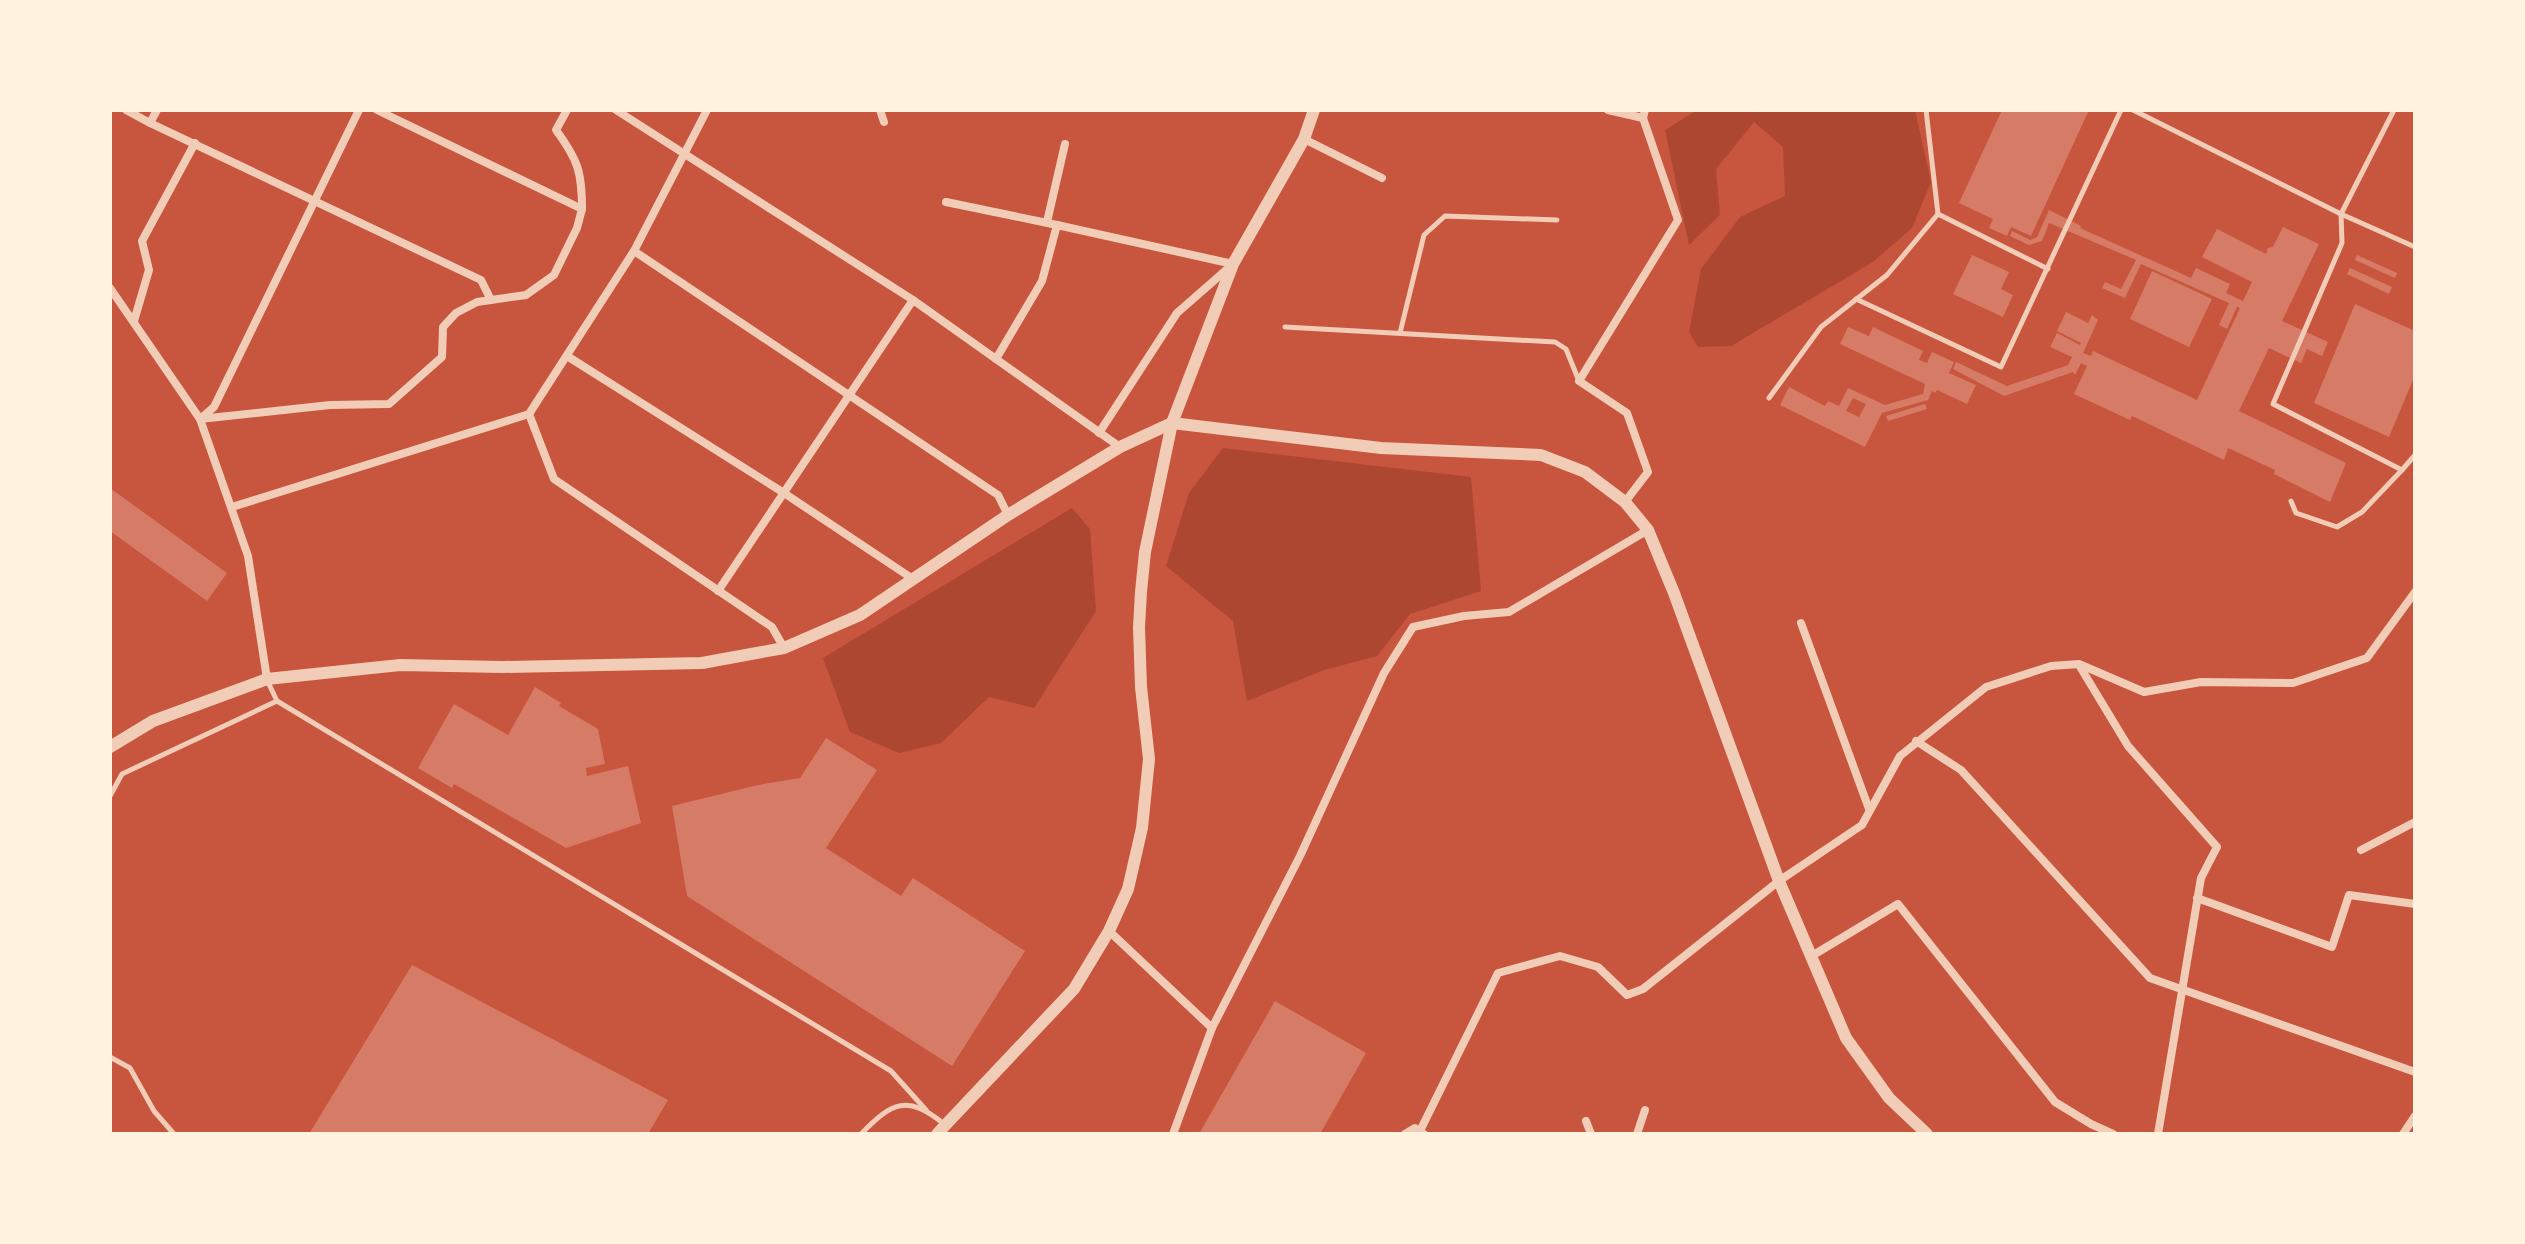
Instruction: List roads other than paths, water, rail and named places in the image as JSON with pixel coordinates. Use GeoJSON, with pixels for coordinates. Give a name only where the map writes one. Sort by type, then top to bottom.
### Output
{"type":"FeatureCollection","features":[{"type":"Feature","properties":{"kind":"street"},"geometry":{"type":"LineString","coordinates":[[126,110],[481,280],[491,300]]}},
{"type":"Feature","properties":{"kind":"street"},"geometry":{"type":"LineString","coordinates":[[150,123],[157,110]]}},
{"type":"Feature","properties":{"kind":"street"},"geometry":{"type":"LineString","coordinates":[[200,419],[214,407],[359,110]]}},
{"type":"Feature","properties":{"kind":"street"},"geometry":{"type":"LineString","coordinates":[[377,110],[582,209]]}},
{"type":"Feature","properties":{"kind":"street"},"geometry":{"type":"LineString","coordinates":[[200,419],[330,405],[389,404],[442,357],[443,327],[456,313],[477,302],[526,295],[554,275],[577,228],[582,209],[582,177],[570,148],[556,130],[567,110]]}},
{"type":"Feature","properties":{"kind":"street"},"geometry":{"type":"LineString","coordinates":[[616,110],[913,300],[1120,447]]}},
{"type":"Feature","properties":{"kind":"street"},"geometry":{"type":"LineString","coordinates":[[232,507],[529,414],[634,251],[707,110]]}},
{"type":"Feature","properties":{"kind":"street"},"geometry":{"type":"LineString","coordinates":[[880,110],[884,122]]}},
{"type":"Feature","properties":{"kind":"street"},"geometry":{"type":"LineString","coordinates":[[941,1130],[1074,989],[1109,931],[1128,889],[1142,828],[1149,759],[1141,687],[1139,627],[1145,552],[1172,423],[1233,264],[1304,139],[1314,110]]}},
{"type":"Feature","properties":{"kind":"street"},"geometry":{"type":"LineString","coordinates":[[1608,110],[1644,114],[1678,220],[1579,381],[1627,413],[1648,472],[1625,502]]}},
{"type":"Feature","properties":{"kind":"street"},"geometry":{"type":"LineString","coordinates":[[1304,139],[1382,178]]}},
{"type":"Feature","properties":{"kind":"street"},"geometry":{"type":"LineString","coordinates":[[134,321],[149,270],[142,241],[195,143]]}},
{"type":"Feature","properties":{"kind":"street"},"geometry":{"type":"LineString","coordinates":[[1047,222],[1065,144]]}},
{"type":"Feature","properties":{"kind":"street"},"geometry":{"type":"LineString","coordinates":[[946,202],[1233,264]]}},
{"type":"Feature","properties":{"kind":"street"},"geometry":{"type":"LineString","coordinates":[[996,359],[1042,281],[1057,225]]}},
{"type":"Feature","properties":{"kind":"street"},"geometry":{"type":"LineString","coordinates":[[634,251],[998,495],[1008,515]]}},
{"type":"Feature","properties":{"kind":"street"},"geometry":{"type":"LineString","coordinates":[[1099,433],[1177,313],[1233,264]]}},
{"type":"Feature","properties":{"kind":"street"},"geometry":{"type":"LineString","coordinates":[[110,288],[200,419],[248,556],[267,679]]}},
{"type":"Feature","properties":{"kind":"street"},"geometry":{"type":"LineString","coordinates":[[718,591],[913,300]]}},
{"type":"Feature","properties":{"kind":"street"},"geometry":{"type":"LineString","coordinates":[[567,356],[784,493],[913,579]]}},
{"type":"Feature","properties":{"kind":"street"},"geometry":{"type":"LineString","coordinates":[[529,414],[554,479],[772,627],[784,648]]}},
{"type":"Feature","properties":{"kind":"street"},"geometry":{"type":"LineString","coordinates":[[110,747],[153,721],[267,679],[400,665],[502,667],[702,663],[784,648],[860,615],[1008,515],[1120,447],[1172,423],[1381,448],[1541,455],[1585,472],[1625,502],[1648,530],[1779,881],[1846,1038],[1889,1098],[1927,1134]]}},
{"type":"Feature","properties":{"kind":"street"},"geometry":{"type":"LineString","coordinates":[[1173,1134],[1212,1028],[1300,856],[1384,673],[1413,627],[1464,616],[1509,612],[1648,530]]}},
{"type":"Feature","properties":{"kind":"street"},"geometry":{"type":"LineString","coordinates":[[1405,1134],[1415,1128],[1423,1133],[1498,973],[1560,956],[1598,967],[1627,995],[1643,989],[1779,881],[1862,825],[1900,756],[1986,687],[2051,666],[2079,664],[2144,692],[2201,682],[2293,683],[2367,658],[2415,592]]}},
{"type":"Feature","properties":{"kind":"street"},"geometry":{"type":"LineString","coordinates":[[1801,623],[1869,809]]}},
{"type":"Feature","properties":{"kind":"street"},"geometry":{"type":"LineString","coordinates":[[2079,664],[2128,746],[2217,847],[2201,878],[2158,1134]]}},
{"type":"Feature","properties":{"kind":"street"},"geometry":{"type":"LineString","coordinates":[[1916,741],[1961,770],[2150,978],[2415,1072]]}},
{"type":"Feature","properties":{"kind":"street"},"geometry":{"type":"LineString","coordinates":[[2361,850],[2415,822]]}},
{"type":"Feature","properties":{"kind":"street"},"geometry":{"type":"LineString","coordinates":[[2197,898],[2332,947],[2349,895],[2415,904]]}},
{"type":"Feature","properties":{"kind":"street"},"geometry":{"type":"LineString","coordinates":[[1810,957],[1898,904],[2055,1102],[2113,1134]]}},
{"type":"Feature","properties":{"kind":"street"},"geometry":{"type":"LineString","coordinates":[[1109,931],[1212,1028]]}},
{"type":"Feature","properties":{"kind":"street"},"geometry":{"type":"LineString","coordinates":[[1637,1134],[1645,1110]]}},
{"type":"Feature","properties":{"kind":"street"},"geometry":{"type":"LineString","coordinates":[[2403,1134],[2415,1116]]}},
{"type":"Feature","properties":{"kind":"street"},"geometry":{"type":"LineString","coordinates":[[1586,1121],[1591,1134]]}},
{"type":"Feature","properties":{"kind":"lane"},"geometry":{"type":"LineString","coordinates":[[1769,398],[1821,327],[1887,275],[1938,214],[1926,110]]}},
{"type":"Feature","properties":{"kind":"lane"},"geometry":{"type":"LineString","coordinates":[[1856,299],[2001,367],[2121,110]]}},
{"type":"Feature","properties":{"kind":"lane"},"geometry":{"type":"LineString","coordinates":[[2133,110],[2341,214],[2415,247]]}},
{"type":"Feature","properties":{"kind":"lane"},"geometry":{"type":"LineString","coordinates":[[2394,110],[2341,214],[2342,243],[2273,404],[2402,470]]}},
{"type":"Feature","properties":{"kind":"lane"},"geometry":{"type":"LineString","coordinates":[[1938,214],[2048,269]]}},
{"type":"Feature","properties":{"kind":"lane"},"geometry":{"type":"LineString","coordinates":[[1400,333],[1424,235],[1445,216],[1557,220]]}},
{"type":"Feature","properties":{"kind":"lane"},"geometry":{"type":"LineString","coordinates":[[1285,327],[1555,342],[1566,349],[1579,381]]}},
{"type":"Feature","properties":{"kind":"lane"},"geometry":{"type":"LineString","coordinates":[[2291,501],[2296,513],[2337,527],[2362,512],[2415,455]]}},
{"type":"Feature","properties":{"kind":"lane"},"geometry":{"type":"LineString","coordinates":[[267,679],[277,701],[891,1071],[941,1130]]}},
{"type":"Feature","properties":{"kind":"lane"},"geometry":{"type":"LineString","coordinates":[[110,796],[122,774],[277,701]]}},
{"type":"Feature","properties":{"kind":"lane"},"geometry":{"type":"LineString","coordinates":[[110,1057],[130,1068],[154,1111],[174,1134]]}},
{"type":"Feature","properties":{"kind":"lane"},"geometry":{"type":"LineString","coordinates":[[861,1134],[880,1114],[904,1104],[926,1110]]}}]}
